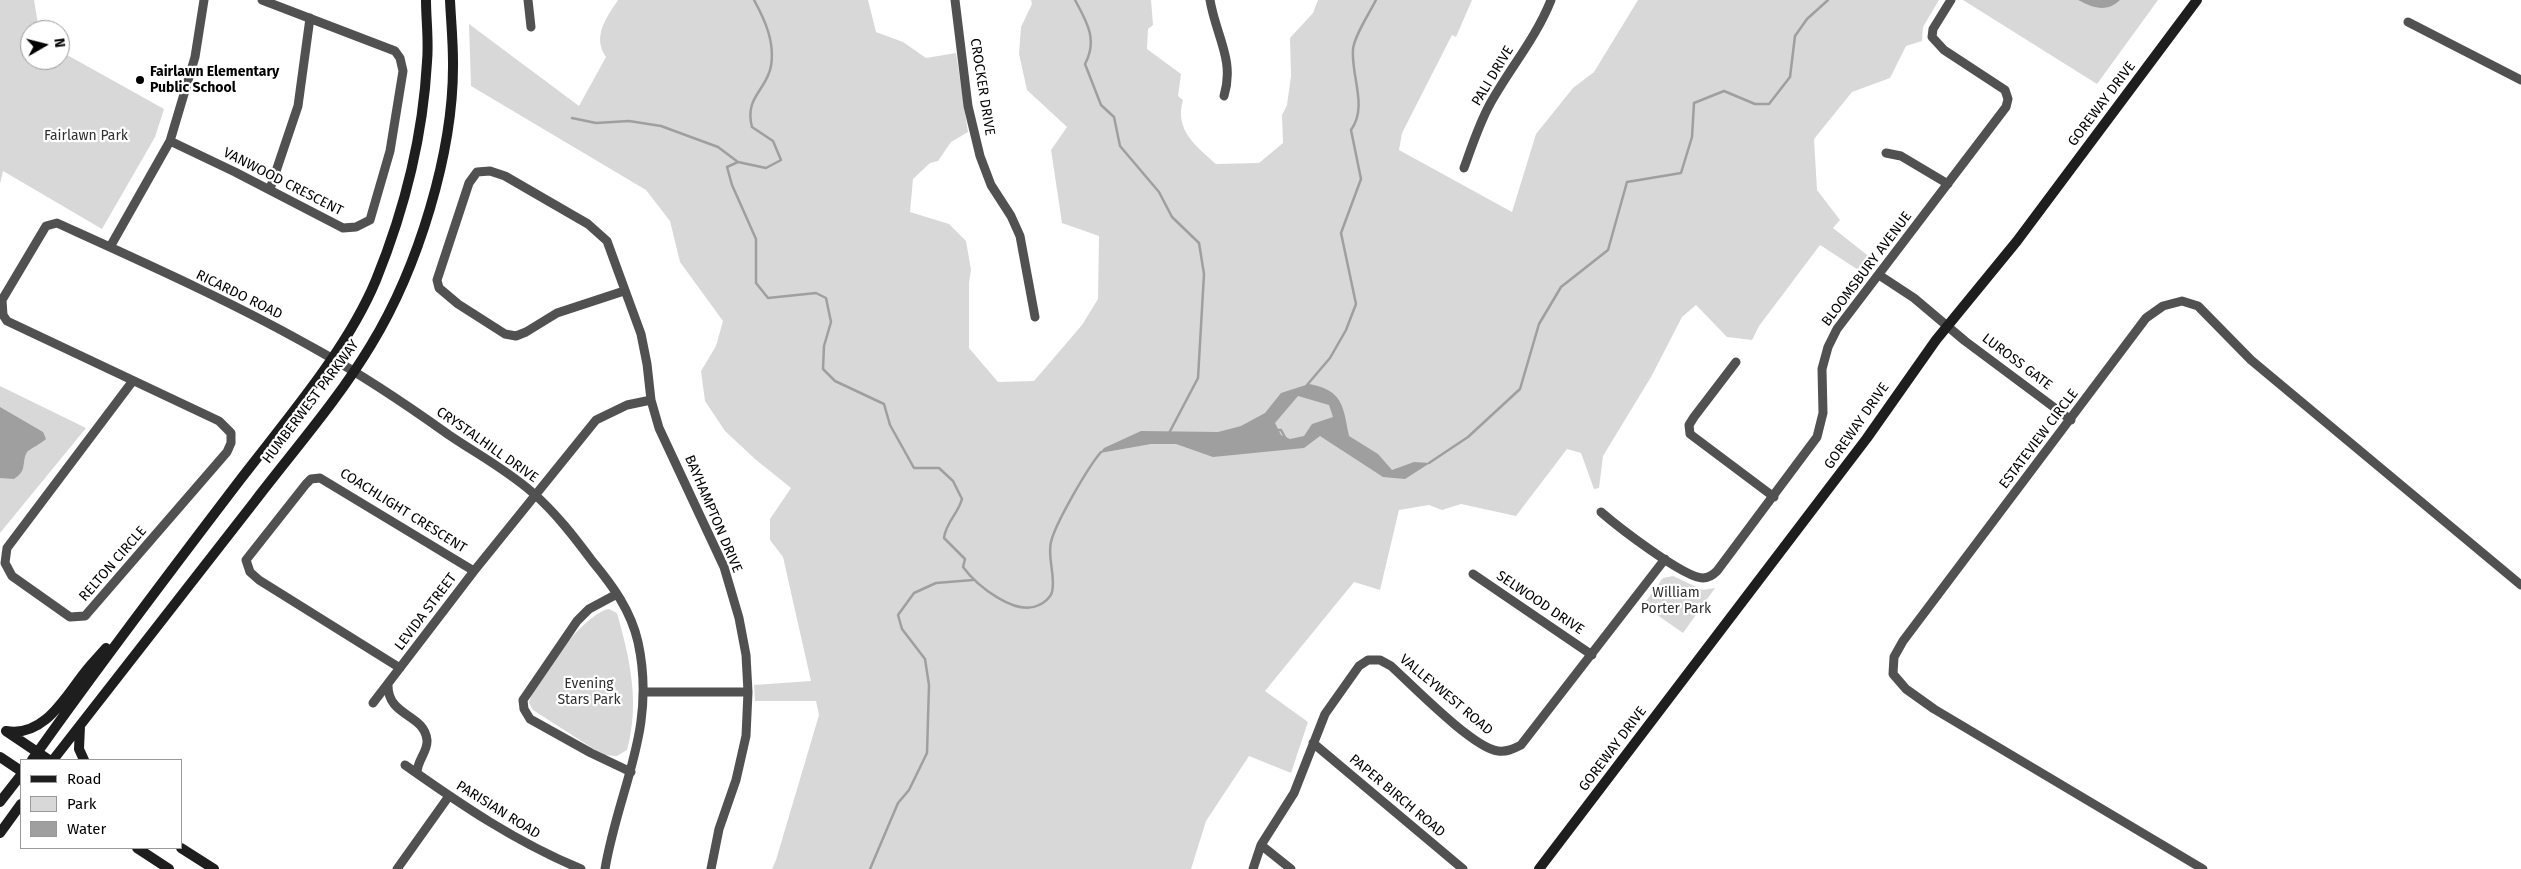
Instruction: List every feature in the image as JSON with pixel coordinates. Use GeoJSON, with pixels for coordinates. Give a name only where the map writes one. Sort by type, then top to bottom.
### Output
{"type":"FeatureCollection","features":[{"type":"Feature","properties":{"kind":"main road","name":"HUMBERWEST PARKWAY"},"geometry":{"type":"LineString","coordinates":[[35,756],[142,608],[331,358],[375,282],[403,202],[420,124],[428,61],[426,0]]}},
{"type":"Feature","properties":{"kind":"main road","name":"HUMBERWEST PARKWAY"},"geometry":{"type":"LineString","coordinates":[[54,759],[183,596],[353,372],[373,342],[409,268],[432,201],[451,103],[453,64],[450,0]]}},
{"type":"Feature","properties":{"kind":"main road","name":"GOREWAY DRIVE"},"geometry":{"type":"LineString","coordinates":[[1539,869],[1867,438],[1947,325],[2018,241],[2198,0]]}},
{"type":"Feature","properties":{"kind":"main road"},"geometry":{"type":"LineString","coordinates":[[3,729],[15,733],[38,726],[57,709],[86,670],[142,608]]}},
{"type":"Feature","properties":{"kind":"main road"},"geometry":{"type":"LineString","coordinates":[[80,726],[78,749],[83,759]]}},
{"type":"Feature","properties":{"kind":"main road"},"geometry":{"type":"LineString","coordinates":[[3,729],[35,756]]}},
{"type":"Feature","properties":{"kind":"main road"},"geometry":{"type":"LineString","coordinates":[[0,757],[20,770]]}},
{"type":"Feature","properties":{"kind":"main road"},"geometry":{"type":"LineString","coordinates":[[0,802],[20,776]]}},
{"type":"Feature","properties":{"kind":"main road"},"geometry":{"type":"LineString","coordinates":[[0,833],[20,805]]}},
{"type":"Feature","properties":{"kind":"main road"},"geometry":{"type":"LineString","coordinates":[[7,824],[20,814]]}},
{"type":"Feature","properties":{"kind":"main road"},"geometry":{"type":"LineString","coordinates":[[139,849],[169,869]]}},
{"type":"Feature","properties":{"kind":"main road"},"geometry":{"type":"LineString","coordinates":[[182,849],[214,869]]}},
{"type":"Feature","properties":{"kind":"street"},"geometry":{"type":"LineString","coordinates":[[110,247],[148,183],[170,141],[195,57],[204,0]]}},
{"type":"Feature","properties":{"kind":"street","name":"VANWOOD CRESCENT"},"geometry":{"type":"LineString","coordinates":[[170,141],[343,228],[356,227],[370,220],[390,151],[403,72],[400,58],[395,51],[262,0]]}},
{"type":"Feature","properties":{"kind":"street"},"geometry":{"type":"LineString","coordinates":[[528,0],[531,27]]}},
{"type":"Feature","properties":{"kind":"street","name":"CROCKER DRIVE"},"geometry":{"type":"LineString","coordinates":[[955,0],[968,106],[980,156],[994,191],[1011,216],[1020,236],[1035,317]]}},
{"type":"Feature","properties":{"kind":"street"},"geometry":{"type":"LineString","coordinates":[[1210,0],[1219,38],[1229,64],[1229,81],[1224,96]]}},
{"type":"Feature","properties":{"kind":"street","name":"PALI DRIVE"},"geometry":{"type":"LineString","coordinates":[[1464,168],[1490,103],[1542,24],[1551,0]]}},
{"type":"Feature","properties":{"kind":"street","name":"BLOOMSBURY AVENUE"},"geometry":{"type":"LineString","coordinates":[[1601,512],[1665,559],[1693,575],[1703,578],[1710,576],[1717,571],[1810,450],[1820,430],[1823,413],[1822,369],[1833,337],[2002,112],[2008,98],[2005,90],[1997,84],[1936,44],[1932,37],[1934,29],[1951,0]]}},
{"type":"Feature","properties":{"kind":"street"},"geometry":{"type":"LineString","coordinates":[[270,190],[298,106],[310,18]]}},
{"type":"Feature","properties":{"kind":"street"},"geometry":{"type":"LineString","coordinates":[[2408,22],[2521,80]]}},
{"type":"Feature","properties":{"kind":"street"},"geometry":{"type":"LineString","coordinates":[[1886,153],[1901,156],[1948,184]]}},
{"type":"Feature","properties":{"kind":"street","name":"BAYHAMPTON DRIVE"},"geometry":{"type":"LineString","coordinates":[[624,291],[557,314],[516,336],[505,334],[458,304],[439,288],[437,280],[469,183],[477,172],[490,171],[505,176],[588,224],[607,241],[640,334],[647,364],[651,400],[659,428],[724,567],[745,646],[748,692],[746,736],[736,780],[718,829],[710,869]]}},
{"type":"Feature","properties":{"kind":"street","name":"RELTON CIRCLE"},"geometry":{"type":"LineString","coordinates":[[110,247],[57,223],[46,226],[2,300],[3,315],[14,326],[219,422],[231,433],[231,443],[228,452],[89,612],[80,618],[70,617],[12,576],[5,563],[7,548],[132,382]]}},
{"type":"Feature","properties":{"kind":"street","name":"RICARDO ROAD"},"geometry":{"type":"LineString","coordinates":[[110,247],[262,320],[353,372]]}},
{"type":"Feature","properties":{"kind":"street","name":"LUROSS GATE"},"geometry":{"type":"LineString","coordinates":[[1879,275],[1914,298],[2071,420]]}},
{"type":"Feature","properties":{"kind":"street","name":"ESTATEVIEW CIRCLE"},"geometry":{"type":"LineString","coordinates":[[2203,869],[1934,709],[1906,689],[1893,674],[1894,657],[1903,642],[2146,318],[2163,306],[2182,301],[2198,306],[2251,360],[2521,585]]}},
{"type":"Feature","properties":{"kind":"street"},"geometry":{"type":"LineString","coordinates":[[1736,362],[1694,417],[1689,425],[1690,434],[1774,497]]}},
{"type":"Feature","properties":{"kind":"street","name":"CRYSTALHILL DRIVE"},"geometry":{"type":"LineString","coordinates":[[353,372],[513,476],[535,495],[571,533],[617,594],[633,624],[638,642],[643,692],[637,749],[611,832],[605,869]]}},
{"type":"Feature","properties":{"kind":"street","name":"LEVIDA STREET"},"geometry":{"type":"LineString","coordinates":[[373,703],[474,571],[596,420],[627,406],[651,400]]}},
{"type":"Feature","properties":{"kind":"street","name":"COACHLIGHT CRESCENT"},"geometry":{"type":"LineString","coordinates":[[400,668],[259,580],[250,572],[246,560],[306,484],[311,479],[320,478],[474,571]]}},
{"type":"Feature","properties":{"kind":"street","name":"VALLEYWEST ROAD"},"geometry":{"type":"LineString","coordinates":[[1313,743],[1325,714],[1359,666],[1368,660],[1380,660],[1391,666],[1474,740],[1491,749],[1510,750],[1520,745],[1665,559]]}},
{"type":"Feature","properties":{"kind":"street","name":"SELWOOD DRIVE"},"geometry":{"type":"LineString","coordinates":[[1473,574],[1592,655]]}},
{"type":"Feature","properties":{"kind":"street"},"geometry":{"type":"LineString","coordinates":[[617,594],[589,609],[577,621],[523,700],[524,709],[530,719],[591,753],[631,772]]}},
{"type":"Feature","properties":{"kind":"street"},"geometry":{"type":"LineString","coordinates":[[388,684],[390,700],[395,707],[420,724],[424,732],[426,749],[417,764],[417,773]]}},
{"type":"Feature","properties":{"kind":"street"},"geometry":{"type":"LineString","coordinates":[[643,692],[748,692]]}},
{"type":"Feature","properties":{"kind":"street"},"geometry":{"type":"LineString","coordinates":[[1253,869],[1260,845],[1290,800],[1313,743]]}},
{"type":"Feature","properties":{"kind":"street","name":"PAPER BIRCH ROAD"},"geometry":{"type":"LineString","coordinates":[[1313,743],[1463,869]]}},
{"type":"Feature","properties":{"kind":"street","name":"PARISIAN ROAD"},"geometry":{"type":"LineString","coordinates":[[405,765],[449,796],[540,852],[581,869]]}},
{"type":"Feature","properties":{"kind":"street"},"geometry":{"type":"LineString","coordinates":[[397,869],[449,796]]}},
{"type":"Feature","properties":{"kind":"street"},"geometry":{"type":"LineString","coordinates":[[1260,845],[1291,869]]}},
{"type":"Feature","properties":{"kind":"green space","name":"Fairlawn Park"},"geometry":{"type":"Polygon","coordinates":[[[0,0],[34,0],[37,20],[20,20],[20,70],[70,70],[70,57],[164,109],[155,137],[102,229],[3,171],[0,184],[0,0]]]}},
{"type":"Feature","properties":{"kind":"green space"},"geometry":{"type":"Polygon","coordinates":[[[618,0],[868,0],[876,32],[903,42],[926,58],[956,53],[968,132],[951,142],[938,161],[930,163],[913,179],[910,212],[949,224],[966,241],[971,270],[969,283],[969,348],[998,382],[1034,381],[1082,325],[1098,299],[1099,236],[1062,223],[1051,150],[1067,127],[1027,90],[1019,54],[1021,27],[1032,4],[1031,0],[1151,0],[1153,25],[1148,29],[1147,49],[1181,74],[1178,96],[1183,100],[1181,111],[1184,129],[1194,144],[1216,164],[1259,163],[1283,143],[1282,115],[1287,105],[1291,76],[1290,38],[1313,13],[1318,0],[1472,0],[1456,37],[1452,35],[1402,133],[1399,150],[1512,212],[1536,134],[1573,88],[1594,72],[1638,0],[1939,0],[1923,27],[1922,41],[1906,46],[1890,78],[1852,92],[1814,139],[1817,190],[1840,220],[1833,228],[1876,262],[1866,275],[1820,245],[1759,326],[1752,340],[1727,337],[1696,305],[1682,317],[1651,377],[1603,456],[1599,488],[1594,489],[1581,453],[1567,449],[1516,516],[1461,504],[1442,510],[1429,505],[1399,510],[1380,590],[1354,582],[1265,691],[1308,722],[1291,773],[1249,756],[1206,821],[1191,869],[772,869],[819,715],[816,701],[755,701],[754,685],[811,681],[783,557],[770,540],[770,519],[791,488],[755,459],[725,431],[705,401],[701,371],[716,346],[723,321],[680,262],[670,221],[646,190],[471,86],[469,24],[579,106],[606,57],[602,50],[600,35],[605,21],[618,0]]]}},
{"type":"Feature","properties":{"kind":"green space"},"geometry":{"type":"Polygon","coordinates":[[[1963,0],[2158,0],[2097,84],[1963,0]]]}},
{"type":"Feature","properties":{"kind":"green space"},"geometry":{"type":"Polygon","coordinates":[[[0,386],[86,428],[0,533],[0,386]]]}},
{"type":"Feature","properties":{"kind":"green space","name":"William Porter Park"},"geometry":{"type":"Polygon","coordinates":[[[1673,576],[1703,590],[1715,588],[1683,633],[1643,605],[1663,578],[1673,576]]]}},
{"type":"Feature","properties":{"kind":"green space","name":"Evening Stars Park"},"geometry":{"type":"Polygon","coordinates":[[[609,609],[617,613],[622,630],[632,681],[633,698],[631,733],[627,750],[617,756],[603,755],[533,710],[529,703],[550,664],[574,634],[599,613],[609,609]]]}},
{"type":"Feature","properties":{"kind":"water"},"geometry":{"type":"Polygon","coordinates":[[[2078,0],[2120,0],[2110,7],[2100,8],[2078,0]]]}},
{"type":"Feature","properties":{"kind":"water"},"geometry":{"type":"Polygon","coordinates":[[[1309,384],[1329,390],[1340,401],[1349,436],[1378,454],[1392,470],[1414,462],[1430,463],[1405,479],[1383,477],[1320,436],[1304,448],[1213,457],[1176,444],[1151,444],[1100,453],[1104,448],[1141,431],[1218,432],[1241,426],[1265,413],[1281,393],[1309,384]],[[1298,396],[1275,423],[1281,435],[1290,439],[1304,436],[1312,424],[1333,417],[1329,405],[1298,396]]]}},
{"type":"Feature","properties":{"kind":"water"},"geometry":{"type":"Polygon","coordinates":[[[0,407],[43,432],[46,439],[27,452],[23,469],[14,479],[0,478],[0,407]]]}},
{"type":"Feature","properties":{"kind":"waterway"},"geometry":{"type":"LineString","coordinates":[[572,118],[596,123],[629,121],[661,126],[718,147],[738,162],[766,168],[781,160],[773,141],[752,127],[750,117],[753,101],[769,74],[772,57],[768,32],[754,0]]}},
{"type":"Feature","properties":{"kind":"waterway"},"geometry":{"type":"LineString","coordinates":[[1075,0],[1087,24],[1091,39],[1091,47],[1085,64],[1101,105],[1114,117],[1120,146],[1159,192],[1172,217],[1199,243],[1204,274],[1198,378],[1168,435]]}},
{"type":"Feature","properties":{"kind":"waterway"},"geometry":{"type":"LineString","coordinates":[[1307,385],[1330,358],[1346,330],[1356,304],[1341,233],[1361,179],[1351,130],[1356,121],[1359,101],[1353,50],[1359,32],[1376,0]]}},
{"type":"Feature","properties":{"kind":"waterway"},"geometry":{"type":"LineString","coordinates":[[1429,463],[1468,437],[1520,389],[1539,324],[1561,287],[1608,250],[1627,182],[1681,173],[1692,137],[1694,103],[1724,91],[1755,104],[1769,104],[1790,77],[1795,36],[1807,19],[1828,0]]}},
{"type":"Feature","properties":{"kind":"waterway"},"geometry":{"type":"LineString","coordinates":[[738,162],[727,167],[732,185],[756,239],[756,283],[768,298],[816,293],[826,298],[831,322],[824,346],[823,369],[835,381],[884,404],[890,425],[914,468],[939,468],[953,481],[962,499],[947,527],[944,538],[965,559],[963,567],[969,575],[987,591],[1019,607],[1030,608],[1039,605],[1049,598],[1053,586],[1050,554],[1051,542],[1073,496],[1101,452]]}},
{"type":"Feature","properties":{"kind":"waterway"},"geometry":{"type":"LineString","coordinates":[[1276,430],[1281,430],[1286,439]]}},
{"type":"Feature","properties":{"kind":"waterway"},"geometry":{"type":"LineString","coordinates":[[870,869],[898,803],[909,790],[927,753],[929,685],[925,659],[902,629],[898,615],[914,593],[936,583],[973,580]]}},
{"type":"Feature","properties":{"kind":"place","name":"Fairlawn Elementary Public School"},"geometry":{"type":"Point","coordinates":[140,80]}}]}
